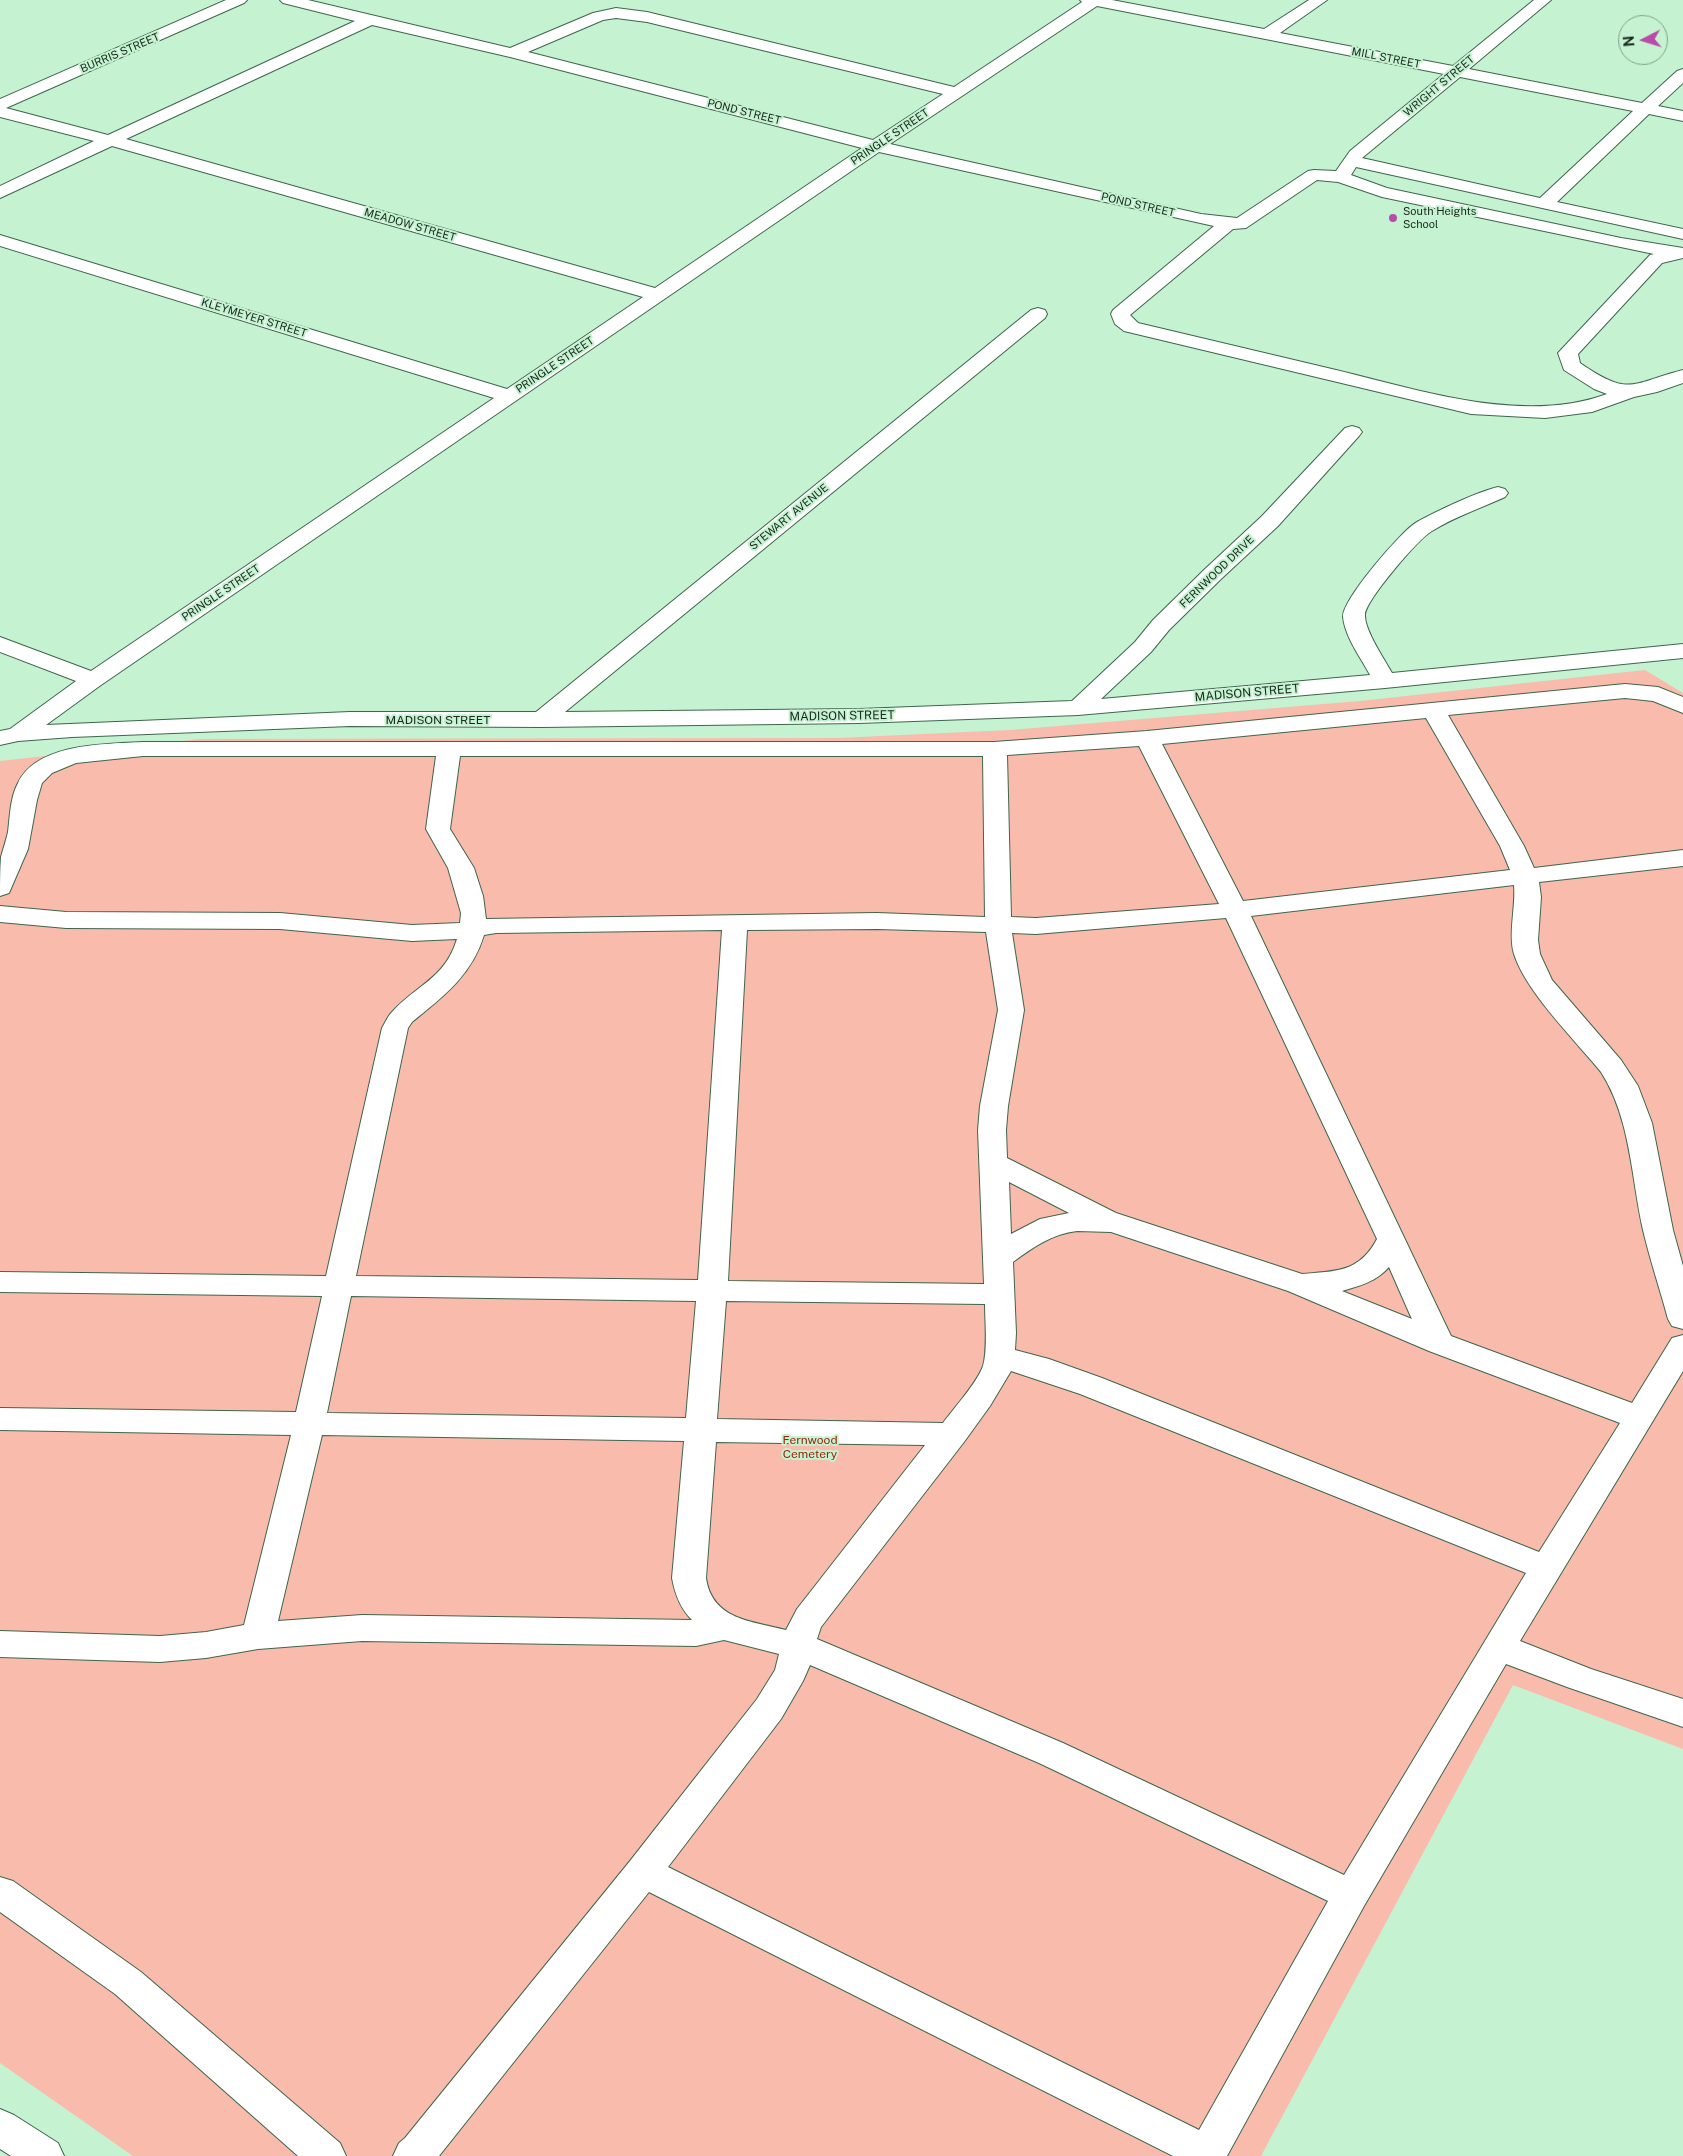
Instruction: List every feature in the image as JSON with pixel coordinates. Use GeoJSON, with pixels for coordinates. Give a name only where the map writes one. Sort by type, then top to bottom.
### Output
{"type":"FeatureCollection","features":[{"type":"Feature","properties":{"kind":"street","name":"BURRIS STREET"},"geometry":{"type":"LineString","coordinates":[[0,105],[239,0]]}},
{"type":"Feature","properties":{"kind":"street","name":"POND STREET"},"geometry":{"type":"LineString","coordinates":[[288,0],[512,53],[876,146],[1201,219],[1230,222]]}},
{"type":"Feature","properties":{"kind":"street","name":"MILL STREET"},"geometry":{"type":"LineString","coordinates":[[1093,0],[1683,116]]}},
{"type":"Feature","properties":{"kind":"street","name":"PRINGLE STREET"},"geometry":{"type":"LineString","coordinates":[[9,736],[1093,0]]}},
{"type":"Feature","properties":{"kind":"street"},"geometry":{"type":"LineString","coordinates":[[1266,35],[1319,0]]}},
{"type":"Feature","properties":{"kind":"street","name":"WRIGHT STREET"},"geometry":{"type":"LineString","coordinates":[[1340,177],[1356,155],[1543,0]]}},
{"type":"Feature","properties":{"kind":"street"},"geometry":{"type":"LineString","coordinates":[[512,53],[599,16],[629,14],[958,93]]}},
{"type":"Feature","properties":{"kind":"street"},"geometry":{"type":"LineString","coordinates":[[0,193],[105,139],[371,19]]}},
{"type":"Feature","properties":{"kind":"street"},"geometry":{"type":"LineString","coordinates":[[1544,204],[1683,74]]}},
{"type":"Feature","properties":{"kind":"street"},"geometry":{"type":"LineString","coordinates":[[0,112],[105,139]]}},
{"type":"Feature","properties":{"kind":"street","name":"MEADOW STREET"},"geometry":{"type":"LineString","coordinates":[[105,139],[658,295]]}},
{"type":"Feature","properties":{"kind":"street"},"geometry":{"type":"LineString","coordinates":[[1352,160],[1683,234]]}},
{"type":"Feature","properties":{"kind":"street"},"geometry":{"type":"LineString","coordinates":[[1683,253],[1621,243],[1382,192],[1340,177],[1314,175],[1240,224],[1230,222],[1120,314],[1122,320],[1131,327],[1471,408],[1544,412],[1592,406],[1627,393],[1654,388],[1683,376]]}},
{"type":"Feature","properties":{"kind":"street","name":"KLEYMEYER STREET"},"geometry":{"type":"LineString","coordinates":[[0,240],[509,396]]}},
{"type":"Feature","properties":{"kind":"street"},"geometry":{"type":"LineString","coordinates":[[1627,393],[1604,387],[1582,374],[1571,366],[1568,353],[1656,259],[1683,253]]}},
{"type":"Feature","properties":{"kind":"street","name":"STEWART AVENUE"},"geometry":{"type":"LineString","coordinates":[[541,720],[1038,314]]}},
{"type":"Feature","properties":{"kind":"street","name":"FERNWOOD DRIVE"},"geometry":{"type":"LineString","coordinates":[[1078,708],[1143,647],[1161,625],[1213,574],[1270,521],[1352,432]]}},
{"type":"Feature","properties":{"kind":"street"},"geometry":{"type":"LineString","coordinates":[[1385,681],[1358,631],[1354,615],[1360,599],[1387,565],[1422,527],[1498,492]]}},
{"type":"Feature","properties":{"kind":"street"},"geometry":{"type":"LineString","coordinates":[[0,644],[93,680]]}},
{"type":"Feature","properties":{"kind":"street","name":"MADISON STREET"},"geometry":{"type":"LineString","coordinates":[[9,736],[72,730],[350,719],[541,720],[859,716],[1078,708],[1385,681],[1683,651]]}},
{"type":"Feature","properties":{"kind":"street"},"geometry":{"type":"LineString","coordinates":[[0,888],[16,848],[28,786],[34,776],[52,762],[100,751],[143,749],[994,749],[1147,738],[1626,691],[1658,694],[1683,706]]}},
{"type":"Feature","properties":{"kind":"street"},"geometry":{"type":"LineString","coordinates":[[1433,710],[1512,846],[1526,876],[1528,897],[1525,940],[1527,954],[1540,982],[1611,1066],[1624,1086],[1638,1123],[1658,1230],[1683,1319]]}},
{"type":"Feature","properties":{"kind":"street"},"geometry":{"type":"LineString","coordinates":[[1147,738],[1235,910],[1392,1239],[1426,1317],[1440,1343]]}},
{"type":"Feature","properties":{"kind":"street"},"geometry":{"type":"LineString","coordinates":[[258,1636],[309,1424],[395,1028],[402,1017],[442,984],[457,967],[473,928],[474,913],[461,868],[438,830],[449,749]]}},
{"type":"Feature","properties":{"kind":"street"},"geometry":{"type":"LineString","coordinates":[[413,2156],[419,2151],[643,1872],[769,1709],[791,1672],[803,1628],[809,1618],[953,1434],[983,1392],[998,1366],[1001,1333],[993,1162],[994,1106],[1010,1010],[998,926],[996,764],[994,749]]}},
{"type":"Feature","properties":{"kind":"street"},"geometry":{"type":"LineString","coordinates":[[0,914],[66,920],[280,921],[412,933],[454,932],[505,925],[868,921],[998,926],[1075,924],[1235,910],[1683,858]]}},
{"type":"Feature","properties":{"kind":"street"},"geometry":{"type":"LineString","coordinates":[[734,923],[712,1290],[689,1578],[691,1591],[697,1604],[720,1626],[748,1635],[799,1646],[1051,1753],[1352,1895]]}},
{"type":"Feature","properties":{"kind":"street"},"geometry":{"type":"LineString","coordinates":[[993,1162],[1113,1222],[1299,1284],[1440,1343],[1639,1418]]}},
{"type":"Feature","properties":{"kind":"street"},"geometry":{"type":"LineString","coordinates":[[998,1258],[1042,1228],[1065,1222],[1113,1222]]}},
{"type":"Feature","properties":{"kind":"street"},"geometry":{"type":"LineString","coordinates":[[1299,1284],[1321,1284],[1358,1276],[1374,1266],[1386,1252],[1392,1239]]}},
{"type":"Feature","properties":{"kind":"street"},"geometry":{"type":"LineString","coordinates":[[0,1282],[999,1294]]}},
{"type":"Feature","properties":{"kind":"street"},"geometry":{"type":"LineString","coordinates":[[643,1872],[1207,2155],[1352,1895],[1498,1647],[1683,1346]]}},
{"type":"Feature","properties":{"kind":"street"},"geometry":{"type":"LineString","coordinates":[[999,1357],[1038,1367],[1091,1386],[1546,1568]]}},
{"type":"Feature","properties":{"kind":"street"},"geometry":{"type":"LineString","coordinates":[[0,1419],[953,1434]]}},
{"type":"Feature","properties":{"kind":"street"},"geometry":{"type":"LineString","coordinates":[[0,1644],[160,1649],[206,1645],[258,1636],[362,1628],[696,1633],[712,1631],[720,1626]]}},
{"type":"Feature","properties":{"kind":"street"},"geometry":{"type":"LineString","coordinates":[[1498,1647],[1579,1678],[1683,1713]]}},
{"type":"Feature","properties":{"kind":"street"},"geometry":{"type":"LineString","coordinates":[[0,1892],[128,1983],[326,2156]]}},
{"type":"Feature","properties":{"kind":"street"},"geometry":{"type":"LineString","coordinates":[[0,2127],[44,2156]]}},
{"type":"Feature","properties":{"kind":"green space","name":"Fernwood Cemetery"},"geometry":{"type":"Polygon","coordinates":[[[1645,670],[1683,693],[1683,1749],[1513,1685],[1261,2156],[133,2156],[0,2063],[0,761],[200,739],[838,738],[1010,730],[1360,701],[1645,670]]]}},
{"type":"Feature","properties":{"kind":"place","name":"South Heights School"},"geometry":{"type":"Point","coordinates":[1393,218]}}]}
